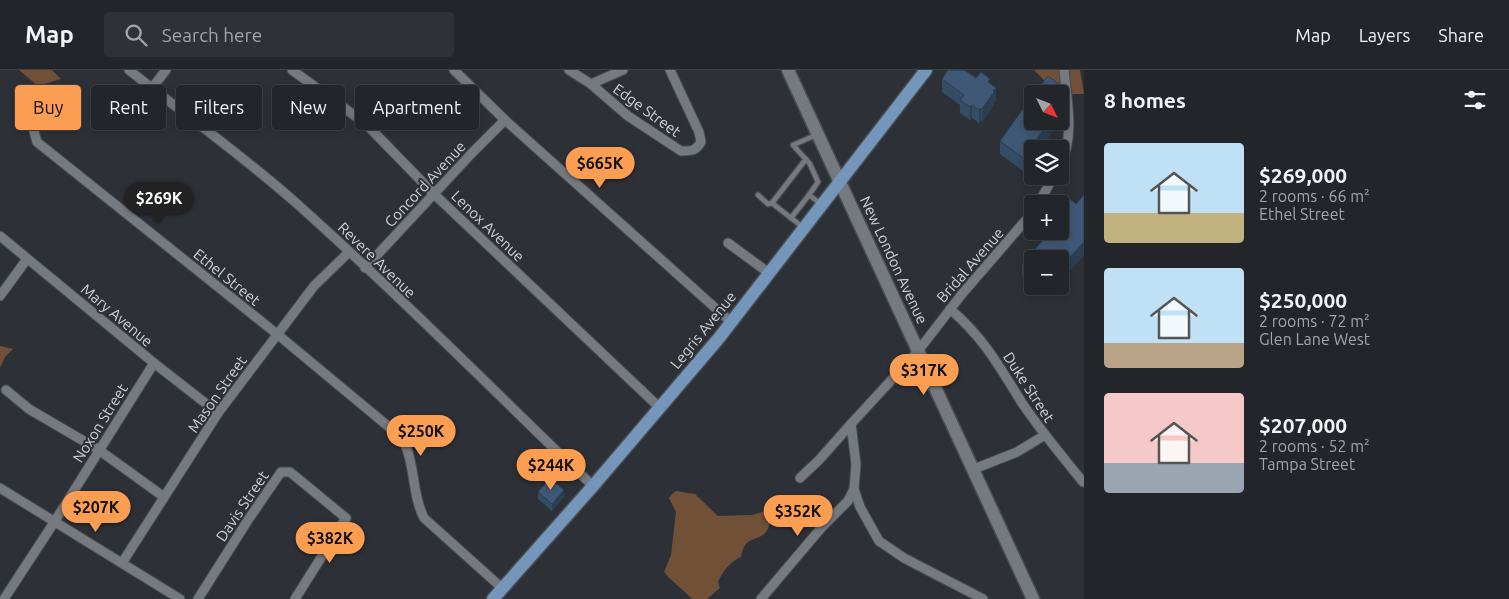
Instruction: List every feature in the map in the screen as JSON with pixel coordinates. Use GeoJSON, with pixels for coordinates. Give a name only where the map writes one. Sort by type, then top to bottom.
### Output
{"type":"FeatureCollection","features":[{"type":"Feature","properties":{"kind":"main road","name":"New London Avenue"},"geometry":{"type":"LineString","coordinates":[[788,70],[1033,599]]}},
{"type":"Feature","properties":{"kind":"main road","name":"Legris Avenue"},"geometry":{"type":"LineString","coordinates":[[493,599],[593,486],[731,322],[926,70]]}},
{"type":"Feature","properties":{"kind":"street","name":"Revere Avenue"},"geometry":{"type":"LineString","coordinates":[[129,70],[148,85]]}},
{"type":"Feature","properties":{"kind":"street"},"geometry":{"type":"LineString","coordinates":[[154,85],[166,70]]}},
{"type":"Feature","properties":{"kind":"street","name":"Lenox Avenue"},"geometry":{"type":"LineString","coordinates":[[292,70],[365,123],[434,194],[660,408]]}},
{"type":"Feature","properties":{"kind":"street"},"geometry":{"type":"LineString","coordinates":[[454,70],[505,120],[731,322]]}},
{"type":"Feature","properties":{"kind":"street","name":"Edge Street"},"geometry":{"type":"LineString","coordinates":[[569,70],[591,84],[628,116],[681,152],[690,152],[698,148],[701,142],[699,132],[670,70]]}},
{"type":"Feature","properties":{"kind":"street"},"geometry":{"type":"LineString","coordinates":[[591,84],[622,70]]}},
{"type":"Feature","properties":{"kind":"street"},"geometry":{"type":"LineString","coordinates":[[1064,70],[1069,129],[1067,140]]}},
{"type":"Feature","properties":{"kind":"street","name":"Revere Avenue"},"geometry":{"type":"LineString","coordinates":[[166,98],[261,173],[349,252],[593,486]]}},
{"type":"Feature","properties":{"kind":"street","name":"Concord Avenue"},"geometry":{"type":"LineString","coordinates":[[365,268],[505,120]]}},
{"type":"Feature","properties":{"kind":"street","name":"Ethel Street"},"geometry":{"type":"LineString","coordinates":[[33,130],[36,142],[277,334],[401,437],[407,447],[418,507],[424,518],[502,588]]}},
{"type":"Feature","properties":{"kind":"street","name":"Bridal Avenue"},"geometry":{"type":"LineString","coordinates":[[800,478],[819,460],[918,350],[950,309],[1024,222]]}},
{"type":"Feature","properties":{"kind":"street","name":"Mary Avenue"},"geometry":{"type":"LineString","coordinates":[[0,236],[154,363],[218,413]]}},
{"type":"Feature","properties":{"kind":"street"},"geometry":{"type":"LineString","coordinates":[[728,243],[769,273]]}},
{"type":"Feature","properties":{"kind":"street","name":"Mason Street"},"geometry":{"type":"LineString","coordinates":[[122,563],[218,413],[314,286],[349,252]]}},
{"type":"Feature","properties":{"kind":"street"},"geometry":{"type":"LineString","coordinates":[[0,296],[27,259]]}},
{"type":"Feature","properties":{"kind":"street","name":"Duke Street"},"geometry":{"type":"LineString","coordinates":[[950,309],[974,331],[1045,436],[1083,482]]}},
{"type":"Feature","properties":{"kind":"street","name":"Noxon Street"},"geometry":{"type":"LineString","coordinates":[[4,599],[55,522],[154,363]]}},
{"type":"Feature","properties":{"kind":"street"},"geometry":{"type":"LineString","coordinates":[[6,390],[30,409],[99,450],[164,497]]}},
{"type":"Feature","properties":{"kind":"street"},"geometry":{"type":"LineString","coordinates":[[761,599],[822,527],[848,501],[854,489],[856,464],[851,424]]}},
{"type":"Feature","properties":{"kind":"street"},"geometry":{"type":"LineString","coordinates":[[974,469],[1017,452],[1045,436]]}},
{"type":"Feature","properties":{"kind":"street","name":"Davis Street"},"geometry":{"type":"LineString","coordinates":[[198,599],[281,472],[290,472],[346,518],[295,599]]}},
{"type":"Feature","properties":{"kind":"street"},"geometry":{"type":"LineString","coordinates":[[0,488],[180,599]]}},
{"type":"Feature","properties":{"kind":"street"},"geometry":{"type":"LineString","coordinates":[[854,489],[860,507],[882,544],[904,558],[983,599]]}},
{"type":"Feature","properties":{"kind":"lane"},"geometry":{"type":"LineString","coordinates":[[791,218],[818,182],[810,164],[792,145],[817,134]]}},
{"type":"Feature","properties":{"kind":"lane"},"geometry":{"type":"LineString","coordinates":[[758,195],[768,204],[772,202],[783,193],[806,160]]}},
{"type":"Feature","properties":{"kind":"lane"},"geometry":{"type":"LineString","coordinates":[[808,184],[814,188]]}},
{"type":"Feature","properties":{"kind":"lane"},"geometry":{"type":"LineString","coordinates":[[802,193],[822,205]]}},
{"type":"Feature","properties":{"kind":"lane"},"geometry":{"type":"LineString","coordinates":[[772,202],[804,228]]}},
{"type":"Feature","properties":{"kind":"lane"},"geometry":{"type":"LineString","coordinates":[[795,202],[800,206]]}},
{"type":"Feature","properties":{"kind":"shaded area"},"geometry":{"type":"Polygon","coordinates":[[[19,70],[52,70],[61,79],[41,85],[37,85],[19,70]]]}},
{"type":"Feature","properties":{"kind":"shaded area"},"geometry":{"type":"Polygon","coordinates":[[[1034,70],[1080,70],[1084,94],[1072,94],[1069,91],[1069,85],[1048,84],[1034,70]]]}},
{"type":"Feature","properties":{"kind":"shaded area"},"geometry":{"type":"Polygon","coordinates":[[[0,346],[13,349],[5,357],[0,368],[0,346]]]}},
{"type":"Feature","properties":{"kind":"shaded area"},"geometry":{"type":"Polygon","coordinates":[[[676,491],[695,494],[718,516],[752,515],[769,510],[773,518],[766,532],[748,542],[741,557],[727,567],[718,582],[720,588],[707,599],[692,599],[664,572],[671,555],[676,512],[669,498],[676,491]]]}},
{"type":"Feature","properties":{"kind":"building"},"geometry":{"type":"Polygon","coordinates":[[[948,70],[964,70],[976,78],[981,72],[990,79],[988,82],[996,88],[982,109],[979,110],[972,105],[970,107],[960,100],[964,95],[942,79],[948,70]]]}},
{"type":"Feature","properties":{"kind":"building"},"geometry":{"type":"Polygon","coordinates":[[[1048,76],[1060,85],[1041,85],[1048,76]]]}},
{"type":"Feature","properties":{"kind":"building"},"geometry":{"type":"Polygon","coordinates":[[[1024,107],[1024,130],[1043,130],[1036,140],[1024,140],[1023,158],[1000,141],[1024,107]]]}},
{"type":"Feature","properties":{"kind":"building"},"geometry":{"type":"Polygon","coordinates":[[[1084,195],[1084,242],[1069,258],[1069,250],[1034,250],[1043,240],[1069,240],[1069,200],[1076,204],[1084,195]]]}},
{"type":"Feature","properties":{"kind":"building"},"geometry":{"type":"Polygon","coordinates":[[[550,478],[564,490],[552,504],[538,492],[550,478]]]}}]}
